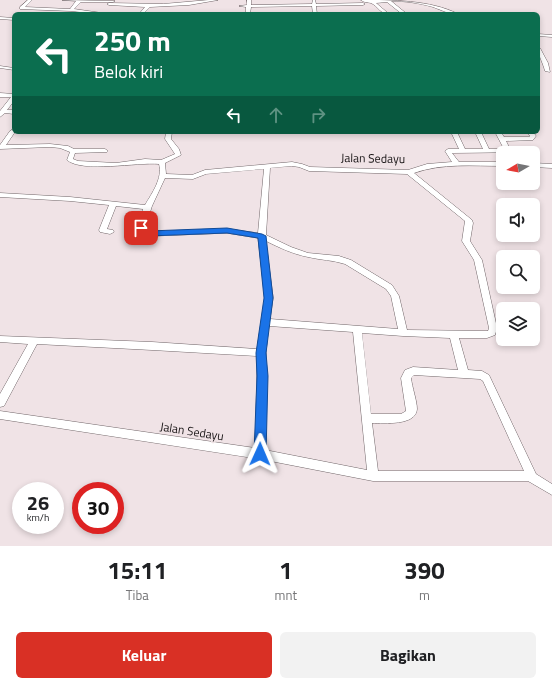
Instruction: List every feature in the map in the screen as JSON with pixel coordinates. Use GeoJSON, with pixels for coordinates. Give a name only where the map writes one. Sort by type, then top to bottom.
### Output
{"type":"FeatureCollection","features":[{"type":"Feature","properties":{"kind":"street"},"geometry":{"type":"LineString","coordinates":[[30,0],[21,8],[90,12]]}},
{"type":"Feature","properties":{"kind":"street"},"geometry":{"type":"LineString","coordinates":[[64,0],[113,0]]}},
{"type":"Feature","properties":{"kind":"street"},"geometry":{"type":"LineString","coordinates":[[100,12],[113,0]]}},
{"type":"Feature","properties":{"kind":"street"},"geometry":{"type":"LineString","coordinates":[[109,4],[147,8],[171,8],[216,0]]}},
{"type":"Feature","properties":{"kind":"street"},"geometry":{"type":"LineString","coordinates":[[239,12],[241,0]]}},
{"type":"Feature","properties":{"kind":"street"},"geometry":{"type":"LineString","coordinates":[[248,0],[248,12]]}},
{"type":"Feature","properties":{"kind":"street"},"geometry":{"type":"LineString","coordinates":[[260,7],[261,0]]}},
{"type":"Feature","properties":{"kind":"street"},"geometry":{"type":"LineString","coordinates":[[314,0],[315,12]]}},
{"type":"Feature","properties":{"kind":"street"},"geometry":{"type":"LineString","coordinates":[[241,6],[260,7],[315,5],[400,0],[432,5],[451,12]]}},
{"type":"Feature","properties":{"kind":"street"},"geometry":{"type":"LineString","coordinates":[[71,10],[79,1]]}},
{"type":"Feature","properties":{"kind":"street"},"geometry":{"type":"LineString","coordinates":[[373,1],[385,12]]}},
{"type":"Feature","properties":{"kind":"street"},"geometry":{"type":"LineString","coordinates":[[385,1],[402,12]]}},
{"type":"Feature","properties":{"kind":"street"},"geometry":{"type":"LineString","coordinates":[[432,5],[439,12]]}},
{"type":"Feature","properties":{"kind":"street"},"geometry":{"type":"LineString","coordinates":[[126,8],[133,7]]}},
{"type":"Feature","properties":{"kind":"street"},"geometry":{"type":"LineString","coordinates":[[143,12],[147,8]]}},
{"type":"Feature","properties":{"kind":"street"},"geometry":{"type":"LineString","coordinates":[[27,12],[31,9]]}},
{"type":"Feature","properties":{"kind":"street"},"geometry":{"type":"LineString","coordinates":[[0,18],[12,19]]}},
{"type":"Feature","properties":{"kind":"street"},"geometry":{"type":"LineString","coordinates":[[540,35],[552,36]]}},
{"type":"Feature","properties":{"kind":"street"},"geometry":{"type":"LineString","coordinates":[[540,52],[546,63],[548,71]]}},
{"type":"Feature","properties":{"kind":"street"},"geometry":{"type":"LineString","coordinates":[[0,67],[12,69]]}},
{"type":"Feature","properties":{"kind":"street"},"geometry":{"type":"LineString","coordinates":[[0,95],[12,96]]}},
{"type":"Feature","properties":{"kind":"street"},"geometry":{"type":"LineString","coordinates":[[1,113],[12,99]]}},
{"type":"Feature","properties":{"kind":"street"},"geometry":{"type":"LineString","coordinates":[[1,113],[12,112]]}},
{"type":"Feature","properties":{"kind":"street"},"geometry":{"type":"LineString","coordinates":[[1,147],[12,132]]}},
{"type":"Feature","properties":{"kind":"street"},"geometry":{"type":"LineString","coordinates":[[73,151],[70,160],[77,163],[116,165],[145,161],[162,162],[178,155],[177,150],[168,141],[168,134]]}},
{"type":"Feature","properties":{"kind":"street"},"geometry":{"type":"LineString","coordinates":[[455,134],[462,150]]}},
{"type":"Feature","properties":{"kind":"street"},"geometry":{"type":"LineString","coordinates":[[479,134],[487,151]]}},
{"type":"Feature","properties":{"kind":"street"},"geometry":{"type":"LineString","coordinates":[[499,134],[505,146]]}},
{"type":"Feature","properties":{"kind":"street"},"geometry":{"type":"LineString","coordinates":[[501,139],[531,139],[533,136],[532,134]]}},
{"type":"Feature","properties":{"kind":"street"},"geometry":{"type":"LineString","coordinates":[[1,147],[19,148],[45,145],[71,149],[73,151],[105,151]]}},
{"type":"Feature","properties":{"kind":"street"},"geometry":{"type":"LineString","coordinates":[[457,164],[448,151],[496,151]]}},
{"type":"Feature","properties":{"kind":"street"},"geometry":{"type":"LineString","coordinates":[[162,162],[164,165],[163,176],[148,207],[141,228],[142,231],[148,234],[227,231],[262,236],[288,249],[308,255],[339,259],[348,262],[388,287],[395,296],[403,333]]}},
{"type":"Feature","properties":{"kind":"street","name":"Jalan Sedayu"},"geometry":{"type":"LineString","coordinates":[[163,176],[193,177],[205,172],[292,164],[301,165],[309,169],[409,172],[427,166],[496,164]]}},
{"type":"Feature","properties":{"kind":"street"},"geometry":{"type":"LineString","coordinates":[[540,165],[552,166]]}},
{"type":"Feature","properties":{"kind":"street"},"geometry":{"type":"LineString","coordinates":[[260,454],[262,376],[261,353],[269,298],[262,236],[267,166]]}},
{"type":"Feature","properties":{"kind":"street"},"geometry":{"type":"LineString","coordinates":[[265,322],[403,333],[490,334],[493,332],[478,260],[466,241],[469,224],[468,220],[409,172]]}},
{"type":"Feature","properties":{"kind":"street"},"geometry":{"type":"LineString","coordinates":[[0,195],[148,207]]}},
{"type":"Feature","properties":{"kind":"street"},"geometry":{"type":"LineString","coordinates":[[110,232],[103,231],[113,204]]}},
{"type":"Feature","properties":{"kind":"street"},"geometry":{"type":"LineString","coordinates":[[357,329],[373,476]]}},
{"type":"Feature","properties":{"kind":"street"},"geometry":{"type":"LineString","coordinates":[[454,334],[464,374]]}},
{"type":"Feature","properties":{"kind":"street"},"geometry":{"type":"LineString","coordinates":[[0,340],[261,353]]}},
{"type":"Feature","properties":{"kind":"street"},"geometry":{"type":"LineString","coordinates":[[0,403],[34,341]]}},
{"type":"Feature","properties":{"kind":"street"},"geometry":{"type":"LineString","coordinates":[[366,419],[396,419],[406,417],[410,414],[412,410],[406,378],[408,373],[413,371],[479,374],[486,378],[532,477],[552,490]]}},
{"type":"Feature","properties":{"kind":"street","name":"Jalan Sedayu"},"geometry":{"type":"LineString","coordinates":[[0,415],[260,454],[373,476],[532,477]]}},
{"type":"Feature","properties":{"kind":"route"},"geometry":{"type":"LineString","coordinates":[[141,228],[144,233],[148,234],[227,231],[262,236],[269,298],[261,353],[262,376],[260,454]]}}]}
